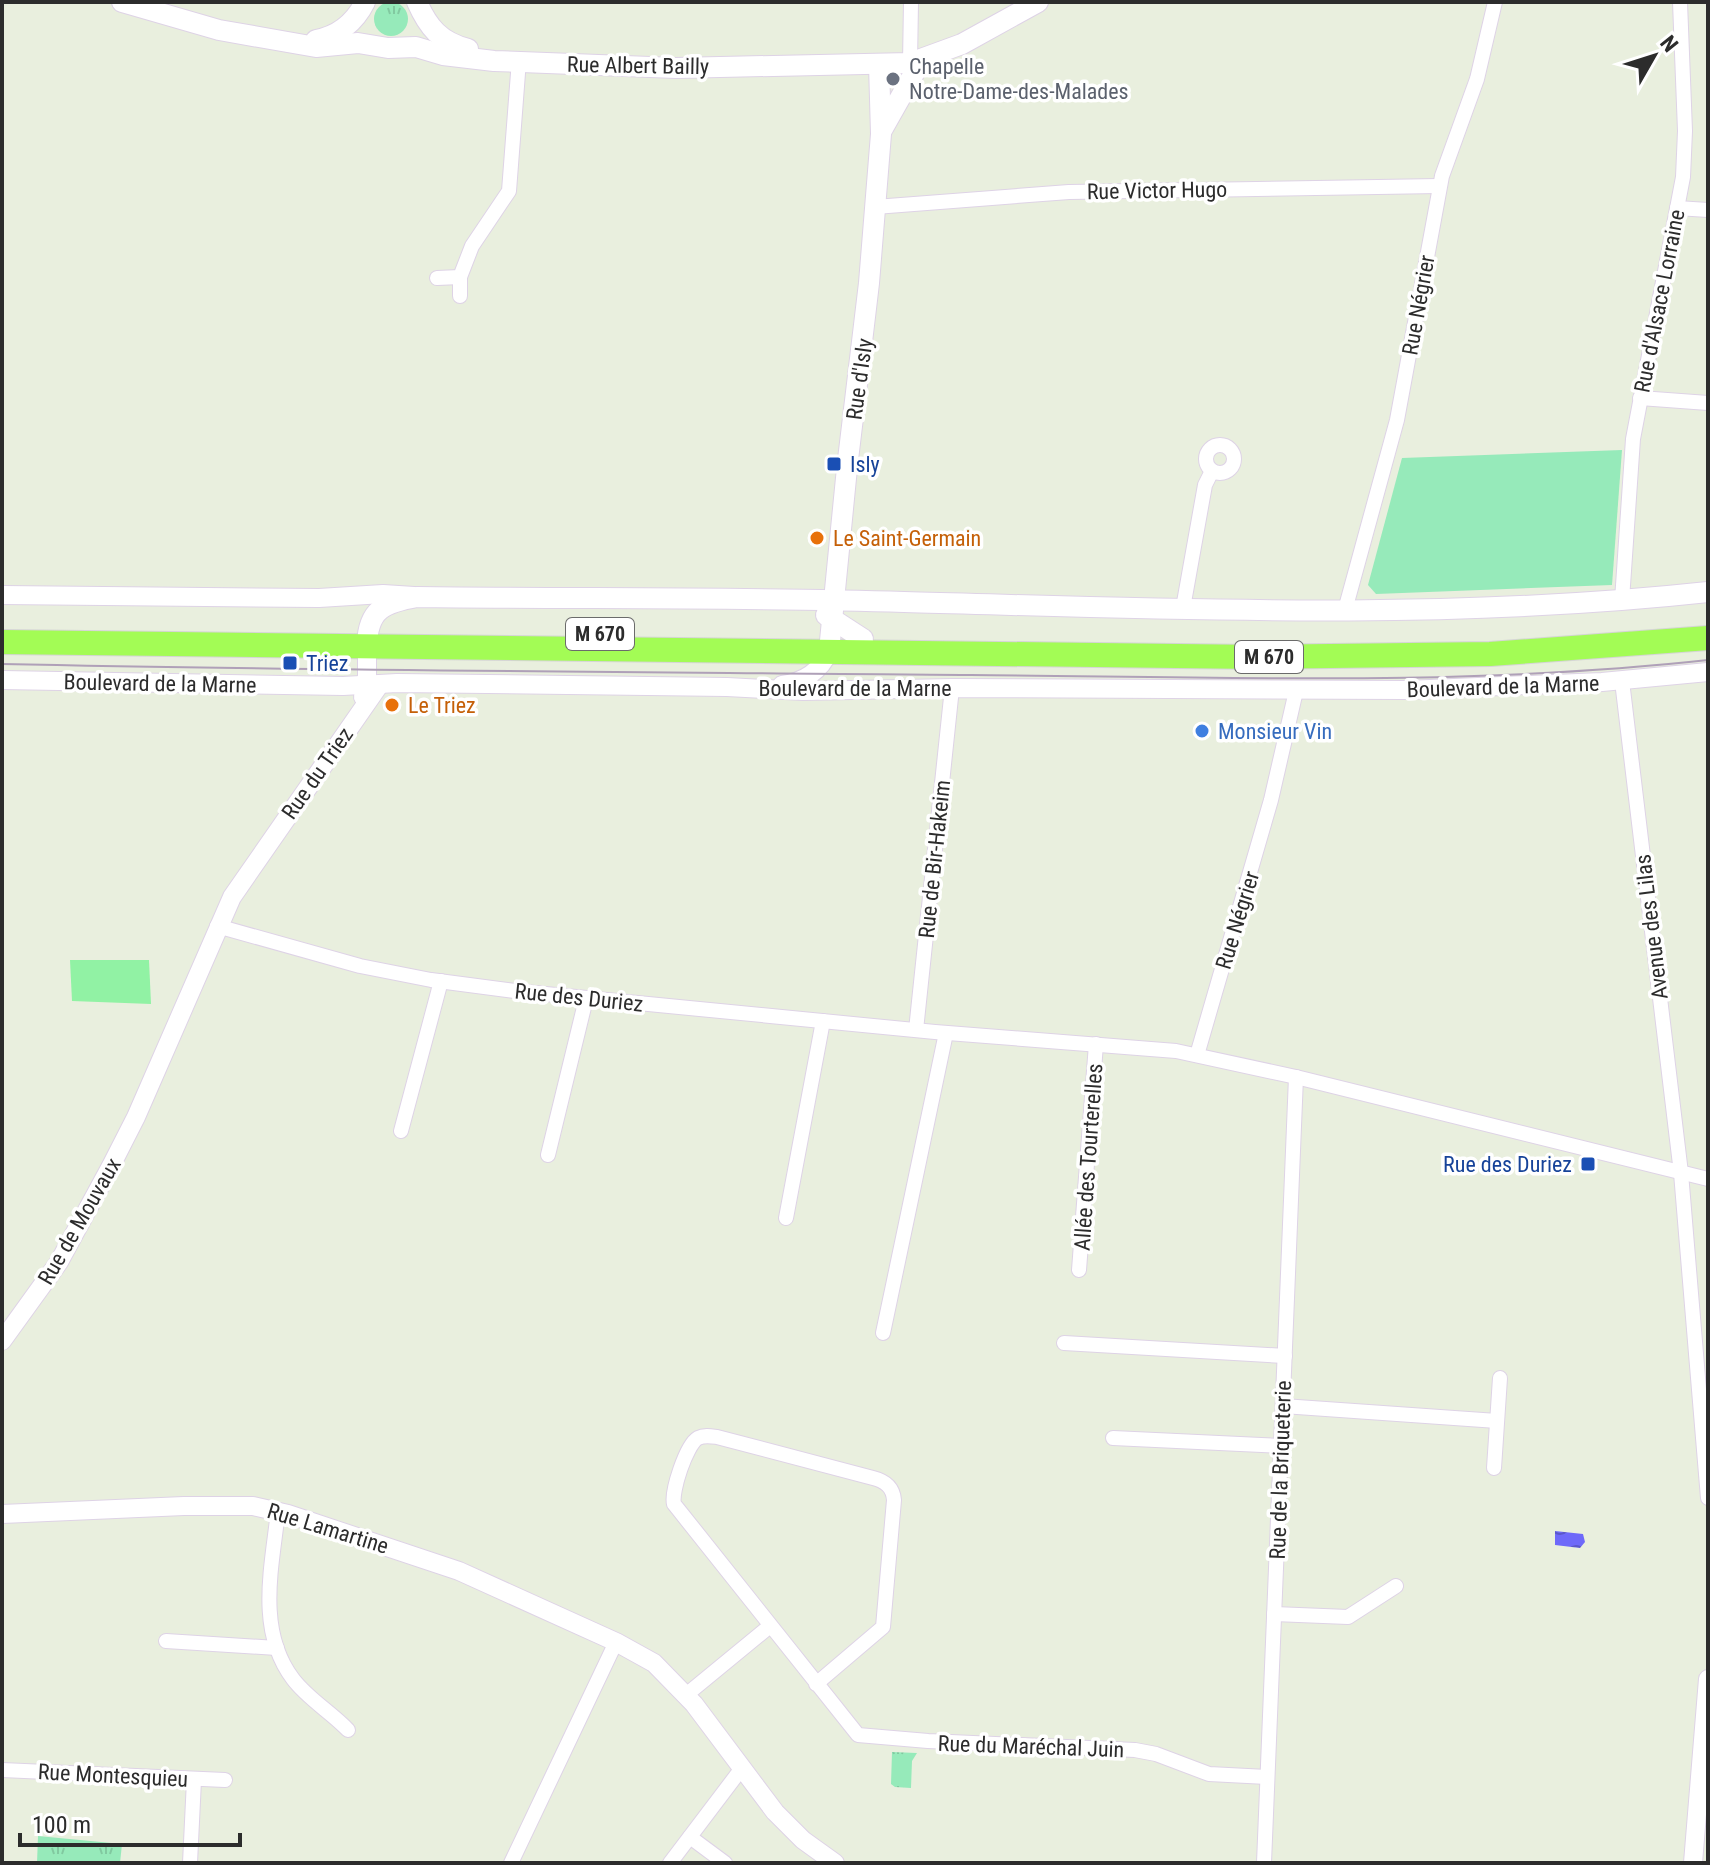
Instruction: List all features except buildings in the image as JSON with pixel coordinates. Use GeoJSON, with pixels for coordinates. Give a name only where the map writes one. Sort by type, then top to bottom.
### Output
{"type":"FeatureCollection","features":[{"type":"Feature","properties":{"kind":"main road"},"geometry":{"type":"LineString","coordinates":[[122,2],[219,30],[316,47],[358,43],[416,47],[466,59],[519,60]]}},
{"type":"Feature","properties":{"kind":"main road"},"geometry":{"type":"LineString","coordinates":[[916,62],[962,44],[1038,2]]}},
{"type":"Feature","properties":{"kind":"main road"},"geometry":{"type":"LineString","coordinates":[[284,41],[328,37],[343,29],[363,5]]}},
{"type":"Feature","properties":{"kind":"main road"},"geometry":{"type":"LineString","coordinates":[[363,5],[360,20],[364,32],[388,47],[410,42],[418,31],[421,17],[418,5]]}},
{"type":"Feature","properties":{"kind":"main road"},"geometry":{"type":"LineString","coordinates":[[418,5],[441,39],[462,48],[519,60]]}},
{"type":"Feature","properties":{"kind":"main road","name":"Rue Albert Bailly"},"geometry":{"type":"LineString","coordinates":[[519,60],[621,67],[916,62]]}},
{"type":"Feature","properties":{"kind":"main road","name":"Rue d'Isly"},"geometry":{"type":"LineString","coordinates":[[881,134],[916,62]]}},
{"type":"Feature","properties":{"kind":"main road","name":"Rue d'Isly"},"geometry":{"type":"LineString","coordinates":[[832,627],[847,468],[866,328],[881,134],[879,64]]}},
{"type":"Feature","properties":{"kind":"main road","name":"Boulevard de la Marne"},"geometry":{"type":"LineString","coordinates":[[2,642],[367,639],[832,627],[1183,608],[1345,610],[1622,600],[1708,592]]}},
{"type":"Feature","properties":{"kind":"main road"},"geometry":{"type":"LineString","coordinates":[[367,639],[371,621],[381,608],[393,601],[417,597]]}},
{"type":"Feature","properties":{"kind":"main road","name":"Boulevard de la Marne"},"geometry":{"type":"LineString","coordinates":[[417,597],[755,600],[863,639],[1412,642],[1582,635],[1708,624]]}},
{"type":"Feature","properties":{"kind":"main road","name":"Boulevard de la Marne"},"geometry":{"type":"LineString","coordinates":[[832,627],[1227,657],[1408,656],[1562,650],[1708,638]]}},
{"type":"Feature","properties":{"kind":"main road","name":"Boulevard de la Marne"},"geometry":{"type":"LineString","coordinates":[[2,628],[367,639]]}},
{"type":"Feature","properties":{"kind":"street"},"geometry":{"type":"LineString","coordinates":[[911,2],[916,62]]}},
{"type":"Feature","properties":{"kind":"street","name":"Rue Négrier"},"geometry":{"type":"LineString","coordinates":[[1345,610],[1397,420],[1439,186],[1480,70],[1495,2]]}},
{"type":"Feature","properties":{"kind":"street","name":"Rue d'Alsace Lorraine"},"geometry":{"type":"LineString","coordinates":[[1622,600],[1631,462],[1640,398],[1685,154],[1680,2]]}},
{"type":"Feature","properties":{"kind":"street"},"geometry":{"type":"LineString","coordinates":[[460,296],[460,277],[472,246],[509,191],[519,60]]}},
{"type":"Feature","properties":{"kind":"street","name":"Rue Victor Hugo"},"geometry":{"type":"LineString","coordinates":[[875,207],[1069,192],[1439,186]]}},
{"type":"Feature","properties":{"kind":"street"},"geometry":{"type":"LineString","coordinates":[[1677,208],[1708,210]]}},
{"type":"Feature","properties":{"kind":"street"},"geometry":{"type":"LineString","coordinates":[[437,278],[460,277]]}},
{"type":"Feature","properties":{"kind":"street"},"geometry":{"type":"LineString","coordinates":[[1640,398],[1708,403]]}},
{"type":"Feature","properties":{"kind":"street"},"geometry":{"type":"LineString","coordinates":[[1183,608],[1205,485],[1212,471]]}},
{"type":"Feature","properties":{"kind":"street","name":"Boulevard de la Marne"},"geometry":{"type":"LineString","coordinates":[[2,595],[294,598],[383,594],[417,597]]}},
{"type":"Feature","properties":{"kind":"street"},"geometry":{"type":"LineString","coordinates":[[727,687],[799,681],[817,670],[832,627]]}},
{"type":"Feature","properties":{"kind":"street"},"geometry":{"type":"LineString","coordinates":[[367,639],[373,685]]}},
{"type":"Feature","properties":{"kind":"street","name":"Boulevard de la Marne"},"geometry":{"type":"LineString","coordinates":[[2,680],[727,687],[803,691],[952,688],[1296,691],[1461,689],[1622,681],[1708,672]]}},
{"type":"Feature","properties":{"kind":"street","name":"Avenue des Lilas"},"geometry":{"type":"LineString","coordinates":[[1622,681],[1681,1173],[1708,1498]]}},
{"type":"Feature","properties":{"kind":"street","name":"Rue du Triez"},"geometry":{"type":"LineString","coordinates":[[217,926],[232,897],[354,718],[373,685]]}},
{"type":"Feature","properties":{"kind":"street","name":"Rue de Bir-Hakeim"},"geometry":{"type":"LineString","coordinates":[[916,1030],[952,688]]}},
{"type":"Feature","properties":{"kind":"street","name":"Rue Négrier"},"geometry":{"type":"LineString","coordinates":[[1197,1055],[1269,809],[1296,691]]}},
{"type":"Feature","properties":{"kind":"street","name":"Rue des Duriez"},"geometry":{"type":"LineString","coordinates":[[217,926],[360,966],[441,981],[586,999],[1197,1055],[1708,1179]]}},
{"type":"Feature","properties":{"kind":"street","name":"Rue de Mouvaux"},"geometry":{"type":"LineString","coordinates":[[2,1341],[59,1262],[119,1152],[217,926]]}},
{"type":"Feature","properties":{"kind":"street"},"geometry":{"type":"LineString","coordinates":[[401,1131],[441,981]]}},
{"type":"Feature","properties":{"kind":"street"},"geometry":{"type":"LineString","coordinates":[[548,1155],[586,999]]}},
{"type":"Feature","properties":{"kind":"street"},"geometry":{"type":"LineString","coordinates":[[786,1218],[823,1021]]}},
{"type":"Feature","properties":{"kind":"street"},"geometry":{"type":"LineString","coordinates":[[883,1333],[946,1033]]}},
{"type":"Feature","properties":{"kind":"street","name":"Allée des Tourterelles"},"geometry":{"type":"LineString","coordinates":[[1079,1270],[1096,1044]]}},
{"type":"Feature","properties":{"kind":"street","name":"Rue de la Briqueterie"},"geometry":{"type":"LineString","coordinates":[[1264,1863],[1296,1077]]}},
{"type":"Feature","properties":{"kind":"street"},"geometry":{"type":"LineString","coordinates":[[1064,1343],[1285,1356]]}},
{"type":"Feature","properties":{"kind":"street"},"geometry":{"type":"LineString","coordinates":[[1494,1468],[1500,1378]]}},
{"type":"Feature","properties":{"kind":"street"},"geometry":{"type":"LineString","coordinates":[[1283,1406],[1497,1421]]}},
{"type":"Feature","properties":{"kind":"street","name":"Rue du Maréchal Juin"},"geometry":{"type":"LineString","coordinates":[[816,1684],[883,1627],[894,1500],[892,1491],[880,1479],[703,1436],[690,1447],[672,1493],[674,1504],[770,1626],[816,1684],[853,1730],[863,1737],[1135,1750],[1156,1754],[1209,1774],[1267,1777]]}},
{"type":"Feature","properties":{"kind":"street"},"geometry":{"type":"LineString","coordinates":[[1113,1438],[1281,1446]]}},
{"type":"Feature","properties":{"kind":"street","name":"Rue Lamartine"},"geometry":{"type":"LineString","coordinates":[[2,1514],[253,1506],[278,1511],[436,1562],[649,1659],[686,1695],[784,1822],[835,1863]]}},
{"type":"Feature","properties":{"kind":"street"},"geometry":{"type":"LineString","coordinates":[[278,1511],[268,1613],[277,1648],[288,1671],[302,1689],[348,1730]]}},
{"type":"Feature","properties":{"kind":"street"},"geometry":{"type":"LineString","coordinates":[[1274,1614],[1348,1617],[1396,1586]]}},
{"type":"Feature","properties":{"kind":"street"},"geometry":{"type":"LineString","coordinates":[[686,1695],[770,1626]]}},
{"type":"Feature","properties":{"kind":"street"},"geometry":{"type":"LineString","coordinates":[[166,1641],[277,1648]]}},
{"type":"Feature","properties":{"kind":"street"},"geometry":{"type":"LineString","coordinates":[[511,1863],[616,1642]]}},
{"type":"Feature","properties":{"kind":"street"},"geometry":{"type":"LineString","coordinates":[[1693,1863],[1708,1679]]}},
{"type":"Feature","properties":{"kind":"street"},"geometry":{"type":"LineString","coordinates":[[670,1863],[742,1768]]}},
{"type":"Feature","properties":{"kind":"street","name":"Rue Montesquieu"},"geometry":{"type":"LineString","coordinates":[[2,1770],[225,1780]]}},
{"type":"Feature","properties":{"kind":"street"},"geometry":{"type":"LineString","coordinates":[[190,1863],[194,1780]]}},
{"type":"Feature","properties":{"kind":"street"},"geometry":{"type":"LineString","coordinates":[[690,1837],[725,1863]]}},
{"type":"Feature","properties":{"kind":"green space"},"geometry":{"type":"Polygon","coordinates":[[[391,2],[403,7],[408,19],[403,31],[391,36],[379,31],[374,19],[379,7],[391,2]]]}},
{"type":"Feature","properties":{"kind":"green space"},"geometry":{"type":"Polygon","coordinates":[[[1622,450],[1612,585],[1376,594],[1368,585],[1402,458],[1622,450]]]}},
{"type":"Feature","properties":{"kind":"green space"},"geometry":{"type":"Polygon","coordinates":[[[70,960],[149,960],[151,1004],[72,1001],[70,960]]]}},
{"type":"Feature","properties":{"kind":"green space"},"geometry":{"type":"Polygon","coordinates":[[[892,1752],[917,1753],[912,1761],[911,1788],[891,1784],[892,1752]]]}},
{"type":"Feature","properties":{"kind":"green space"},"geometry":{"type":"Polygon","coordinates":[[[38,1836],[122,1844],[120,1863],[37,1863],[38,1836]]]}},
{"type":"Feature","properties":{"kind":"water"},"geometry":{"type":"Polygon","coordinates":[[[1555,1531],[1583,1534],[1585,1542],[1580,1548],[1555,1545],[1555,1531]]]}},
{"type":"Feature","properties":{"kind":"tram line"},"geometry":{"type":"LineString","coordinates":[[2,664],[1340,678],[1524,674],[1708,660]]}},
{"type":"Feature","properties":{"kind":"place","name":"Chapelle Notre-Dame-des-Malades"},"geometry":{"type":"Point","coordinates":[893,79]}},
{"type":"Feature","properties":{"kind":"place","name":"Isly"},"geometry":{"type":"Point","coordinates":[834,464]}},
{"type":"Feature","properties":{"kind":"place","name":"Le Saint-Germain"},"geometry":{"type":"Point","coordinates":[817,538]}},
{"type":"Feature","properties":{"kind":"place","name":"Triez"},"geometry":{"type":"Point","coordinates":[290,663]}},
{"type":"Feature","properties":{"kind":"place","name":"Le Triez"},"geometry":{"type":"Point","coordinates":[392,705]}},
{"type":"Feature","properties":{"kind":"place","name":"Monsieur Vin"},"geometry":{"type":"Point","coordinates":[1202,731]}},
{"type":"Feature","properties":{"kind":"place","name":"Rue des Duriez"},"geometry":{"type":"Point","coordinates":[1588,1164]}}]}
